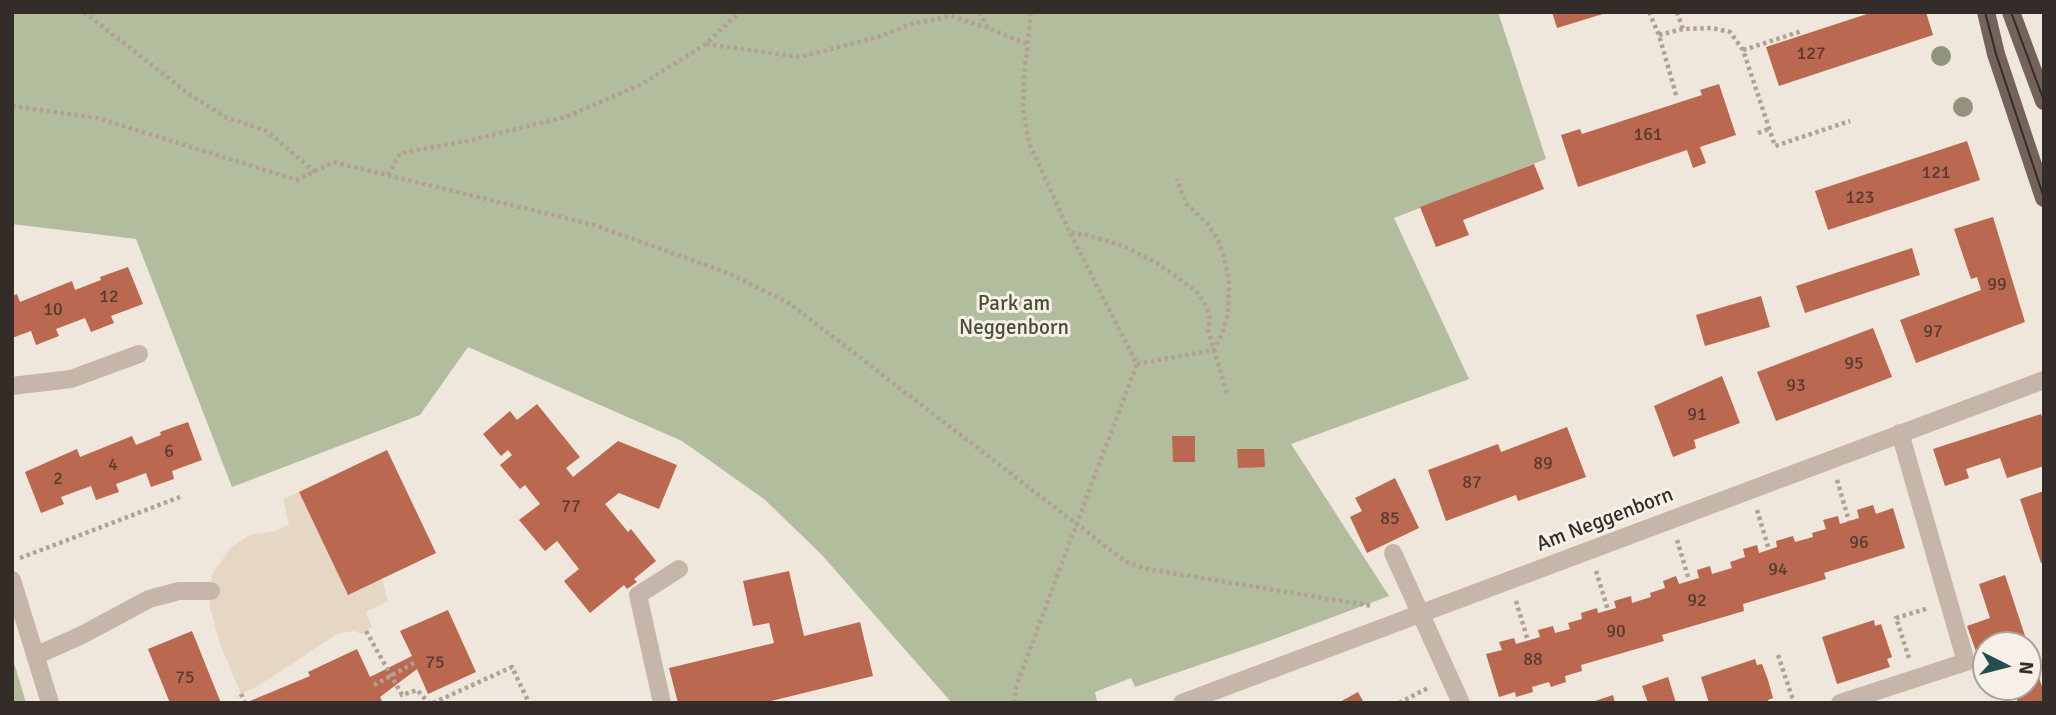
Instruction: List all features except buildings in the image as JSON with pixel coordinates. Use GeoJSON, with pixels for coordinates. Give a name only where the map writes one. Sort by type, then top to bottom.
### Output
{"type":"FeatureCollection","features":[{"type":"Feature","properties":{"kind":"main road"},"geometry":{"type":"LineString","coordinates":[[1986,12],[1996,54],[2044,198]]}},
{"type":"Feature","properties":{"kind":"main road"},"geometry":{"type":"LineString","coordinates":[[2011,12],[2044,101]]}},
{"type":"Feature","properties":{"kind":"street"},"geometry":{"type":"LineString","coordinates":[[12,386],[71,379],[139,354]]}},
{"type":"Feature","properties":{"kind":"street","name":"Am Neggenborn"},"geometry":{"type":"LineString","coordinates":[[1182,703],[2044,380]]}},
{"type":"Feature","properties":{"kind":"street"},"geometry":{"type":"LineString","coordinates":[[1840,703],[1966,662],[1900,433]]}},
{"type":"Feature","properties":{"kind":"street"},"geometry":{"type":"LineString","coordinates":[[1393,553],[1461,703]]}},
{"type":"Feature","properties":{"kind":"street"},"geometry":{"type":"LineString","coordinates":[[662,703],[638,596],[679,569]]}},
{"type":"Feature","properties":{"kind":"street"},"geometry":{"type":"LineString","coordinates":[[12,580],[20,632],[36,656],[50,703]]}},
{"type":"Feature","properties":{"kind":"street"},"geometry":{"type":"LineString","coordinates":[[36,656],[149,599],[179,591],[211,591]]}},
{"type":"Feature","properties":{"kind":"path"},"geometry":{"type":"LineString","coordinates":[[84,12],[190,94],[225,117],[267,131],[316,172]]}},
{"type":"Feature","properties":{"kind":"path"},"geometry":{"type":"LineString","coordinates":[[388,175],[400,153],[467,141],[566,117],[640,85],[706,44],[739,12]]}},
{"type":"Feature","properties":{"kind":"path"},"geometry":{"type":"LineString","coordinates":[[980,12],[988,28]]}},
{"type":"Feature","properties":{"kind":"path"},"geometry":{"type":"LineString","coordinates":[[1014,703],[1016,687],[1137,364],[1070,233],[1029,143],[1023,110],[1031,12]]}},
{"type":"Feature","properties":{"kind":"path"},"geometry":{"type":"LineString","coordinates":[[1649,12],[1659,34],[1677,98]]}},
{"type":"Feature","properties":{"kind":"path"},"geometry":{"type":"LineString","coordinates":[[1677,12],[1683,29]]}},
{"type":"Feature","properties":{"kind":"path"},"geometry":{"type":"LineString","coordinates":[[706,44],[800,58],[878,37],[911,24],[951,16],[1027,44]]}},
{"type":"Feature","properties":{"kind":"path"},"geometry":{"type":"LineString","coordinates":[[1659,34],[1683,29],[1712,28],[1730,32],[1743,50],[1775,146],[1850,121]]}},
{"type":"Feature","properties":{"kind":"path"},"geometry":{"type":"LineString","coordinates":[[1743,50],[1802,31]]}},
{"type":"Feature","properties":{"kind":"path"},"geometry":{"type":"LineString","coordinates":[[12,106],[98,118],[297,180],[333,162],[594,225],[728,273],[789,303],[1126,562],[1147,569],[1319,597]]}},
{"type":"Feature","properties":{"kind":"path"},"geometry":{"type":"LineString","coordinates":[[1758,133],[1769,129]]}},
{"type":"Feature","properties":{"kind":"path"},"geometry":{"type":"LineString","coordinates":[[1177,179],[1185,202],[1207,223],[1217,238],[1229,280],[1228,314],[1214,350]]}},
{"type":"Feature","properties":{"kind":"path"},"geometry":{"type":"LineString","coordinates":[[1070,233],[1088,235],[1123,246],[1179,277],[1196,291],[1207,307],[1210,319],[1208,330],[1228,397]]}},
{"type":"Feature","properties":{"kind":"path"},"geometry":{"type":"LineString","coordinates":[[1137,364],[1214,350]]}},
{"type":"Feature","properties":{"kind":"path"},"geometry":{"type":"LineString","coordinates":[[1830,460],[1849,521]]}},
{"type":"Feature","properties":{"kind":"path"},"geometry":{"type":"LineString","coordinates":[[1751,489],[1769,550]]}},
{"type":"Feature","properties":{"kind":"path"},"geometry":{"type":"LineString","coordinates":[[12,561],[180,497]]}},
{"type":"Feature","properties":{"kind":"path"},"geometry":{"type":"LineString","coordinates":[[1671,519],[1689,580]]}},
{"type":"Feature","properties":{"kind":"path"},"geometry":{"type":"LineString","coordinates":[[1590,550],[1608,610]]}},
{"type":"Feature","properties":{"kind":"path"},"geometry":{"type":"LineString","coordinates":[[1510,580],[1528,641]]}},
{"type":"Feature","properties":{"kind":"path"},"geometry":{"type":"LineString","coordinates":[[1915,678],[1896,618],[1949,601]]}},
{"type":"Feature","properties":{"kind":"path"},"geometry":{"type":"LineString","coordinates":[[366,631],[402,695],[416,690],[431,703],[512,667],[529,703]]}},
{"type":"Feature","properties":{"kind":"path"},"geometry":{"type":"LineString","coordinates":[[1778,655],[1794,703]]}},
{"type":"Feature","properties":{"kind":"path"},"geometry":{"type":"LineString","coordinates":[[374,685],[414,663]]}},
{"type":"Feature","properties":{"kind":"path"},"geometry":{"type":"LineString","coordinates":[[1399,703],[1449,678]]}},
{"type":"Feature","properties":{"kind":"path"},"geometry":{"type":"LineString","coordinates":[[241,694],[245,703]]}},
{"type":"Feature","properties":{"kind":"green space","name":"Park am Neggenborn"},"geometry":{"type":"Polygon","coordinates":[[[12,12],[1498,12],[1546,159],[1394,218],[1469,379],[1291,444],[1389,596],[1135,687],[1131,678],[1095,692],[1097,701],[1092,703],[952,703],[821,554],[764,499],[682,441],[468,347],[420,415],[232,487],[136,239],[12,224],[12,12]]]}},
{"type":"Feature","properties":{"kind":"green space"},"geometry":{"type":"Polygon","coordinates":[[[12,656],[26,703],[12,703],[12,656]]]}},
{"type":"Feature","properties":{"kind":"shaded area"},"geometry":{"type":"Polygon","coordinates":[[[299,492],[347,594],[382,579],[388,601],[366,612],[372,627],[361,634],[355,631],[339,633],[241,694],[219,641],[210,608],[212,575],[229,550],[239,542],[250,535],[276,531],[289,524],[283,499],[299,492]]]}},
{"type":"Feature","properties":{"kind":"tram line"},"geometry":{"type":"LineString","coordinates":[[1985,12],[1996,54],[2044,198]]}},
{"type":"Feature","properties":{"kind":"tram line"},"geometry":{"type":"LineString","coordinates":[[2011,12],[2044,101]]}}]}
